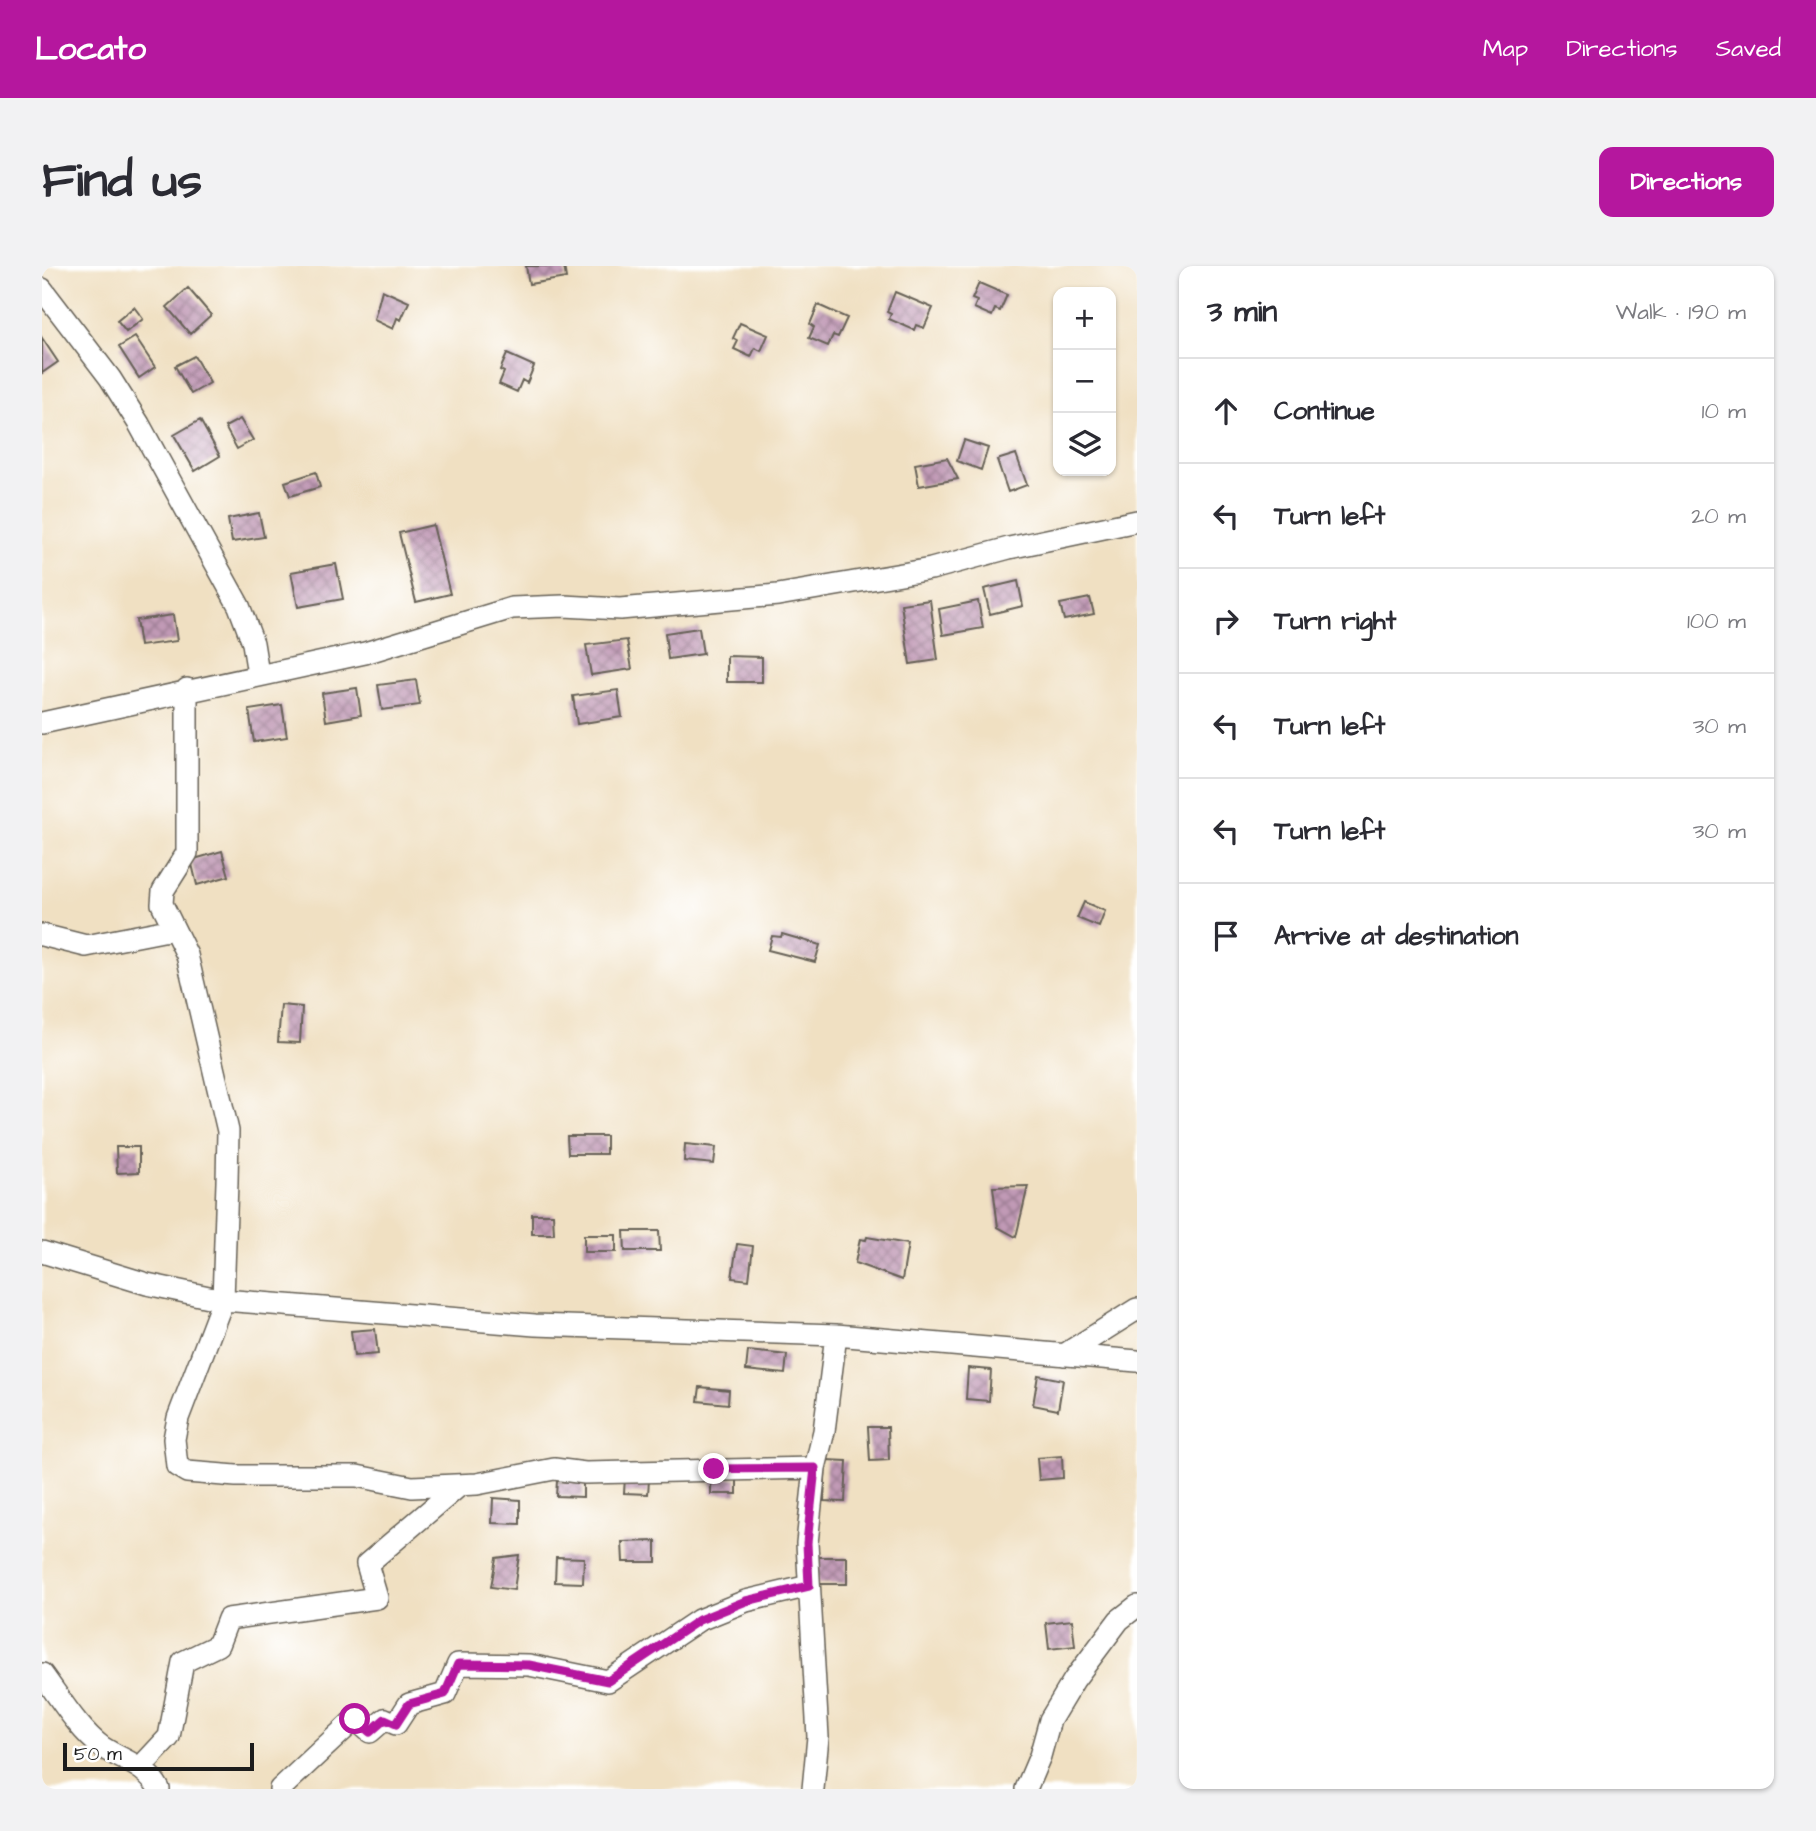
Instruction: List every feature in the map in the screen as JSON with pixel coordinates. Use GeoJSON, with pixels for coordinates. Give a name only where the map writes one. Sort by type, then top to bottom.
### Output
{"type":"FeatureCollection","features":[{"type":"Feature","properties":{"kind":"street"},"geometry":{"type":"LineString","coordinates":[[42,289],[110,378],[139,424],[239,606],[253,643],[258,674]]}},
{"type":"Feature","properties":{"kind":"street"},"geometry":{"type":"LineString","coordinates":[[42,723],[187,689],[365,653],[512,608],[564,606],[620,609],[778,595],[931,569],[1009,548],[1137,521]]}},
{"type":"Feature","properties":{"kind":"street"},"geometry":{"type":"LineString","coordinates":[[187,689],[187,853],[163,891],[162,904],[187,955],[228,1131],[223,1300],[178,1418],[174,1439],[177,1466],[187,1472],[236,1476],[357,1476],[412,1487],[460,1485],[554,1469],[585,1473],[815,1468]]}},
{"type":"Feature","properties":{"kind":"street"},"geometry":{"type":"LineString","coordinates":[[42,935],[86,946],[173,929]]}},
{"type":"Feature","properties":{"kind":"street"},"geometry":{"type":"LineString","coordinates":[[42,1252],[147,1284],[223,1300],[535,1325],[836,1335],[1137,1361]]}},
{"type":"Feature","properties":{"kind":"street"},"geometry":{"type":"LineString","coordinates":[[1064,1356],[1137,1309]]}},
{"type":"Feature","properties":{"kind":"street"},"geometry":{"type":"LineString","coordinates":[[813,1789],[818,1737],[807,1543],[815,1468],[824,1431],[836,1335]]}},
{"type":"Feature","properties":{"kind":"street"},"geometry":{"type":"LineString","coordinates":[[141,1767],[169,1737],[183,1662],[218,1645],[228,1619],[377,1598],[367,1564],[460,1485]]}},
{"type":"Feature","properties":{"kind":"street"},"geometry":{"type":"LineString","coordinates":[[280,1789],[355,1719],[370,1732],[385,1719],[396,1724],[409,1704],[445,1694],[458,1664],[529,1665],[608,1681],[699,1620],[746,1601],[809,1586]]}},
{"type":"Feature","properties":{"kind":"street"},"geometry":{"type":"LineString","coordinates":[[1026,1789],[1040,1756],[1050,1720],[1074,1680],[1119,1620],[1137,1606]]}},
{"type":"Feature","properties":{"kind":"street"},"geometry":{"type":"LineString","coordinates":[[42,1674],[77,1721],[102,1747],[141,1767],[159,1789]]}},
{"type":"Feature","properties":{"kind":"building"},"geometry":{"type":"Polygon","coordinates":[[[526,266],[564,266],[566,278],[529,284],[526,266]]]}},
{"type":"Feature","properties":{"kind":"building"},"geometry":{"type":"Polygon","coordinates":[[[979,283],[1007,295],[1000,311],[995,309],[992,316],[974,308],[977,301],[972,299],[979,283]]]}},
{"type":"Feature","properties":{"kind":"building"},"geometry":{"type":"Polygon","coordinates":[[[188,288],[211,315],[190,334],[167,307],[188,288]]]}},
{"type":"Feature","properties":{"kind":"building"},"geometry":{"type":"Polygon","coordinates":[[[382,290],[409,302],[401,320],[397,318],[393,329],[374,320],[382,290]]]}},
{"type":"Feature","properties":{"kind":"building"},"geometry":{"type":"Polygon","coordinates":[[[895,292],[933,308],[924,328],[916,325],[914,330],[889,319],[891,314],[887,312],[895,292]]]}},
{"type":"Feature","properties":{"kind":"building"},"geometry":{"type":"Polygon","coordinates":[[[818,305],[847,318],[838,337],[833,335],[828,346],[809,338],[814,327],[810,324],[818,305]]]}},
{"type":"Feature","properties":{"kind":"building"},"geometry":{"type":"Polygon","coordinates":[[[134,307],[143,319],[126,332],[117,321],[134,307]]]}},
{"type":"Feature","properties":{"kind":"building"},"geometry":{"type":"Polygon","coordinates":[[[740,323],[768,335],[761,351],[755,348],[751,357],[734,349],[738,341],[733,338],[740,323]]]}},
{"type":"Feature","properties":{"kind":"building"},"geometry":{"type":"Polygon","coordinates":[[[135,337],[155,367],[139,378],[119,347],[135,337]]]}},
{"type":"Feature","properties":{"kind":"building"},"geometry":{"type":"Polygon","coordinates":[[[42,338],[58,362],[42,373],[42,338]]]}},
{"type":"Feature","properties":{"kind":"building"},"geometry":{"type":"Polygon","coordinates":[[[507,354],[534,366],[527,383],[522,380],[517,392],[499,384],[504,372],[500,370],[507,354]]]}},
{"type":"Feature","properties":{"kind":"building"},"geometry":{"type":"Polygon","coordinates":[[[194,356],[210,383],[191,394],[175,366],[194,356]]]}},
{"type":"Feature","properties":{"kind":"building"},"geometry":{"type":"Polygon","coordinates":[[[240,419],[253,440],[237,449],[225,427],[240,419]]]}},
{"type":"Feature","properties":{"kind":"building"},"geometry":{"type":"Polygon","coordinates":[[[200,420],[220,456],[195,471],[174,435],[200,420]]]}},
{"type":"Feature","properties":{"kind":"building"},"geometry":{"type":"Polygon","coordinates":[[[964,440],[988,448],[981,470],[957,461],[964,440]]]}},
{"type":"Feature","properties":{"kind":"building"},"geometry":{"type":"Polygon","coordinates":[[[1016,454],[1027,485],[1008,492],[997,460],[1016,454]]]}},
{"type":"Feature","properties":{"kind":"building"},"geometry":{"type":"Polygon","coordinates":[[[947,458],[958,479],[919,486],[915,464],[947,458]]]}},
{"type":"Feature","properties":{"kind":"building"},"geometry":{"type":"Polygon","coordinates":[[[316,472],[320,487],[290,496],[285,482],[316,472]]]}},
{"type":"Feature","properties":{"kind":"building"},"geometry":{"type":"Polygon","coordinates":[[[259,513],[264,537],[232,542],[228,519],[259,513]]]}},
{"type":"Feature","properties":{"kind":"building"},"geometry":{"type":"Polygon","coordinates":[[[433,525],[450,594],[416,602],[399,533],[433,525]]]}},
{"type":"Feature","properties":{"kind":"building"},"geometry":{"type":"Polygon","coordinates":[[[336,564],[343,599],[298,607],[291,572],[336,564]]]}},
{"type":"Feature","properties":{"kind":"building"},"geometry":{"type":"Polygon","coordinates":[[[1018,581],[1023,606],[990,614],[984,589],[1018,581]]]}},
{"type":"Feature","properties":{"kind":"building"},"geometry":{"type":"Polygon","coordinates":[[[1090,598],[1094,614],[1064,620],[1060,604],[1090,598]]]}},
{"type":"Feature","properties":{"kind":"building"},"geometry":{"type":"Polygon","coordinates":[[[930,600],[938,660],[910,664],[901,604],[930,600]]]}},
{"type":"Feature","properties":{"kind":"building"},"geometry":{"type":"Polygon","coordinates":[[[978,601],[983,628],[943,635],[939,609],[978,601]]]}},
{"type":"Feature","properties":{"kind":"building"},"geometry":{"type":"Polygon","coordinates":[[[173,615],[177,641],[140,646],[136,620],[173,615]]]}},
{"type":"Feature","properties":{"kind":"building"},"geometry":{"type":"Polygon","coordinates":[[[699,628],[703,654],[668,659],[665,633],[699,628]]]}},
{"type":"Feature","properties":{"kind":"building"},"geometry":{"type":"Polygon","coordinates":[[[627,640],[632,669],[591,675],[586,645],[627,640]]]}},
{"type":"Feature","properties":{"kind":"building"},"geometry":{"type":"Polygon","coordinates":[[[727,656],[762,657],[762,682],[727,682],[727,656]]]}},
{"type":"Feature","properties":{"kind":"building"},"geometry":{"type":"Polygon","coordinates":[[[416,680],[420,705],[382,710],[378,685],[416,680]]]}},
{"type":"Feature","properties":{"kind":"building"},"geometry":{"type":"Polygon","coordinates":[[[357,688],[361,715],[326,721],[322,693],[357,688]]]}},
{"type":"Feature","properties":{"kind":"building"},"geometry":{"type":"Polygon","coordinates":[[[618,690],[622,717],[577,724],[573,696],[618,690]]]}},
{"type":"Feature","properties":{"kind":"building"},"geometry":{"type":"Polygon","coordinates":[[[282,705],[287,737],[254,742],[249,710],[282,705]]]}},
{"type":"Feature","properties":{"kind":"building"},"geometry":{"type":"Polygon","coordinates":[[[222,851],[229,876],[197,885],[191,860],[222,851]]]}},
{"type":"Feature","properties":{"kind":"building"},"geometry":{"type":"Polygon","coordinates":[[[1084,902],[1105,911],[1099,927],[1077,918],[1084,902]]]}},
{"type":"Feature","properties":{"kind":"building"},"geometry":{"type":"Polygon","coordinates":[[[782,934],[820,945],[815,962],[768,950],[772,936],[781,937],[782,934]]]}},
{"type":"Feature","properties":{"kind":"building"},"geometry":{"type":"Polygon","coordinates":[[[281,1005],[302,1007],[300,1043],[278,1042],[281,1005]]]}},
{"type":"Feature","properties":{"kind":"building"},"geometry":{"type":"Polygon","coordinates":[[[567,1136],[606,1136],[606,1154],[568,1154],[567,1136]]]}},
{"type":"Feature","properties":{"kind":"building"},"geometry":{"type":"Polygon","coordinates":[[[685,1144],[716,1147],[714,1164],[684,1161],[685,1144]]]}},
{"type":"Feature","properties":{"kind":"building"},"geometry":{"type":"Polygon","coordinates":[[[116,1147],[139,1147],[139,1172],[117,1173],[116,1147]]]}},
{"type":"Feature","properties":{"kind":"building"},"geometry":{"type":"Polygon","coordinates":[[[1028,1186],[1016,1237],[998,1227],[993,1187],[1028,1186]]]}},
{"type":"Feature","properties":{"kind":"building"},"geometry":{"type":"Polygon","coordinates":[[[532,1214],[553,1214],[554,1234],[532,1234],[532,1214]]]}},
{"type":"Feature","properties":{"kind":"building"},"geometry":{"type":"Polygon","coordinates":[[[624,1231],[659,1231],[660,1251],[625,1251],[624,1231]]]}},
{"type":"Feature","properties":{"kind":"building"},"geometry":{"type":"Polygon","coordinates":[[[584,1235],[616,1235],[616,1252],[584,1252],[584,1235]]]}},
{"type":"Feature","properties":{"kind":"building"},"geometry":{"type":"Polygon","coordinates":[[[867,1237],[908,1244],[902,1280],[855,1263],[860,1239],[866,1240],[867,1237]]]}},
{"type":"Feature","properties":{"kind":"building"},"geometry":{"type":"Polygon","coordinates":[[[737,1244],[753,1246],[749,1280],[732,1278],[737,1244]]]}},
{"type":"Feature","properties":{"kind":"building"},"geometry":{"type":"Polygon","coordinates":[[[375,1329],[378,1354],[354,1356],[351,1331],[375,1329]]]}},
{"type":"Feature","properties":{"kind":"building"},"geometry":{"type":"Polygon","coordinates":[[[748,1351],[787,1355],[785,1374],[746,1370],[748,1351]]]}},
{"type":"Feature","properties":{"kind":"building"},"geometry":{"type":"Polygon","coordinates":[[[968,1368],[991,1370],[989,1401],[966,1399],[968,1368]]]}},
{"type":"Feature","properties":{"kind":"building"},"geometry":{"type":"Polygon","coordinates":[[[1038,1375],[1063,1380],[1058,1410],[1033,1405],[1038,1375]]]}},
{"type":"Feature","properties":{"kind":"building"},"geometry":{"type":"Polygon","coordinates":[[[700,1387],[729,1390],[728,1404],[698,1401],[700,1387]]]}},
{"type":"Feature","properties":{"kind":"building"},"geometry":{"type":"Polygon","coordinates":[[[868,1427],[888,1427],[889,1460],[870,1461],[868,1427]]]}},
{"type":"Feature","properties":{"kind":"building"},"geometry":{"type":"Polygon","coordinates":[[[1062,1456],[1063,1478],[1039,1480],[1037,1458],[1062,1456]]]}},
{"type":"Feature","properties":{"kind":"building"},"geometry":{"type":"Polygon","coordinates":[[[826,1460],[847,1461],[845,1502],[824,1501],[826,1460]]]}},
{"type":"Feature","properties":{"kind":"building"},"geometry":{"type":"Polygon","coordinates":[[[625,1478],[649,1480],[648,1494],[624,1493],[625,1478]]]}},
{"type":"Feature","properties":{"kind":"building"},"geometry":{"type":"Polygon","coordinates":[[[711,1478],[737,1478],[737,1494],[711,1494],[711,1478]]]}},
{"type":"Feature","properties":{"kind":"building"},"geometry":{"type":"Polygon","coordinates":[[[557,1481],[583,1483],[583,1497],[556,1496],[557,1481]]]}},
{"type":"Feature","properties":{"kind":"building"},"geometry":{"type":"Polygon","coordinates":[[[493,1498],[520,1500],[520,1524],[492,1523],[493,1498]]]}},
{"type":"Feature","properties":{"kind":"building"},"geometry":{"type":"Polygon","coordinates":[[[656,1541],[656,1562],[623,1562],[622,1542],[656,1541]]]}},
{"type":"Feature","properties":{"kind":"building"},"geometry":{"type":"Polygon","coordinates":[[[519,1555],[514,1590],[491,1587],[496,1558],[519,1555]]]}},
{"type":"Feature","properties":{"kind":"building"},"geometry":{"type":"Polygon","coordinates":[[[556,1557],[584,1558],[583,1583],[555,1582],[556,1557]]]}},
{"type":"Feature","properties":{"kind":"building"},"geometry":{"type":"Polygon","coordinates":[[[816,1557],[847,1557],[847,1584],[817,1584],[816,1557]]]}},
{"type":"Feature","properties":{"kind":"building"},"geometry":{"type":"Polygon","coordinates":[[[1072,1620],[1075,1646],[1049,1649],[1046,1623],[1072,1620]]]}},
{"type":"Feature","properties":{"kind":"route"},"geometry":{"type":"LineString","coordinates":[[355,1719],[370,1732],[385,1719],[396,1724],[409,1704],[445,1694],[458,1664],[529,1665],[608,1681],[699,1620],[746,1601],[809,1586],[807,1543],[815,1468],[714,1469]]}}]}
